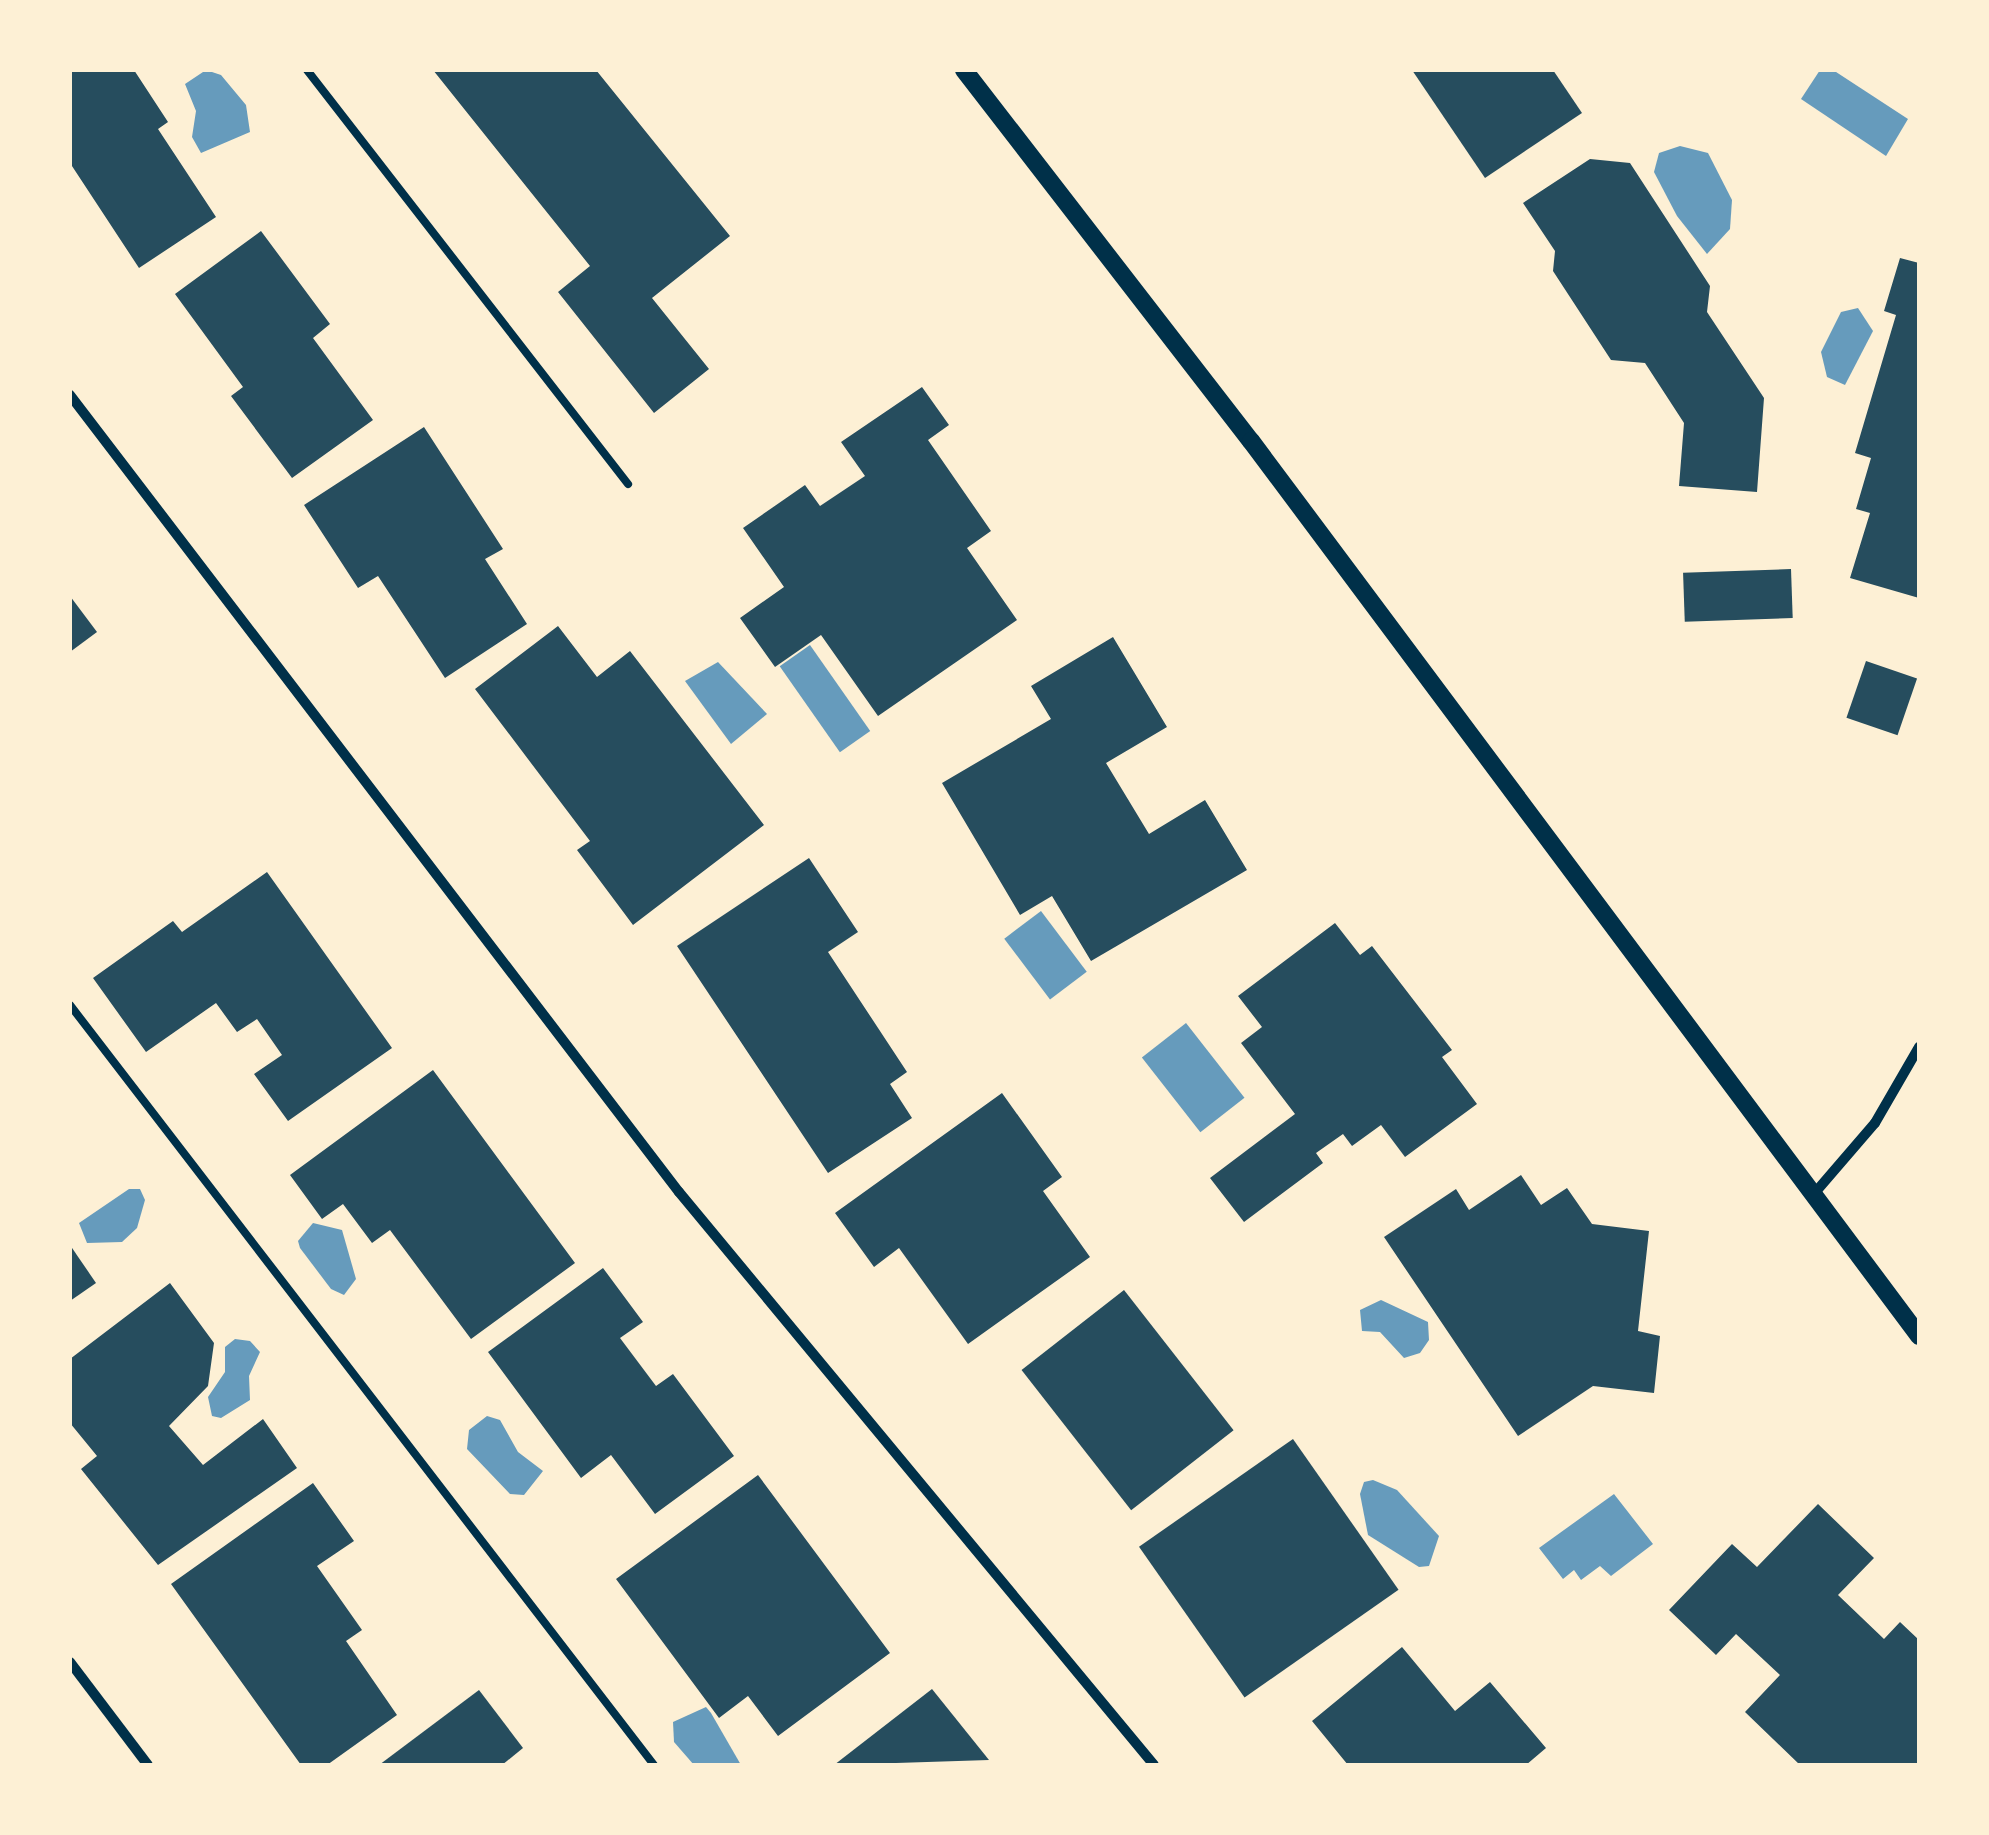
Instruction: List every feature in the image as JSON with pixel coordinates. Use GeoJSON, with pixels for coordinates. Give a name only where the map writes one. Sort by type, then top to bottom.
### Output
{"type":"FeatureCollection","features":[{"type":"Feature","properties":{"kind":"street"},"geometry":{"type":"LineString","coordinates":[[964,70],[1250,441],[1919,1336]]}},
{"type":"Feature","properties":{"kind":"street"},"geometry":{"type":"LineString","coordinates":[[70,394],[679,1192],[1154,1765]]}},
{"type":"Feature","properties":{"kind":"street"},"geometry":{"type":"LineString","coordinates":[[1813,1195],[1874,1123],[1919,1047]]}},
{"type":"Feature","properties":{"kind":"street"},"geometry":{"type":"LineString","coordinates":[[70,1662],[148,1765]]}},
{"type":"Feature","properties":{"kind":"lane"},"geometry":{"type":"LineString","coordinates":[[306,70],[628,484]]}},
{"type":"Feature","properties":{"kind":"lane"},"geometry":{"type":"LineString","coordinates":[[70,1005],[654,1765]]}},
{"type":"Feature","properties":{"kind":"water"},"geometry":{"type":"Polygon","coordinates":[[[206,70],[221,75],[246,105],[250,132],[201,153],[192,137],[196,111],[185,84],[206,70]]]}},
{"type":"Feature","properties":{"kind":"water"},"geometry":{"type":"Polygon","coordinates":[[[1820,70],[1833,70],[1908,119],[1886,156],[1801,99],[1820,70]]]}},
{"type":"Feature","properties":{"kind":"water"},"geometry":{"type":"Polygon","coordinates":[[[1680,146],[1708,153],[1732,200],[1730,229],[1707,254],[1677,216],[1654,172],[1659,153],[1680,146]]]}},
{"type":"Feature","properties":{"kind":"water"},"geometry":{"type":"Polygon","coordinates":[[[1858,308],[1873,331],[1845,385],[1827,377],[1821,352],[1841,312],[1858,308]]]}},
{"type":"Feature","properties":{"kind":"water"},"geometry":{"type":"Polygon","coordinates":[[[810,645],[870,731],[840,752],[780,666],[810,645]]]}},
{"type":"Feature","properties":{"kind":"water"},"geometry":{"type":"Polygon","coordinates":[[[718,662],[767,714],[731,744],[685,681],[718,662]]]}},
{"type":"Feature","properties":{"kind":"water"},"geometry":{"type":"Polygon","coordinates":[[[1041,911],[1087,972],[1050,999],[1004,939],[1041,911]]]}},
{"type":"Feature","properties":{"kind":"water"},"geometry":{"type":"Polygon","coordinates":[[[1186,1023],[1244,1098],[1200,1132],[1142,1057],[1186,1023]]]}},
{"type":"Feature","properties":{"kind":"water"},"geometry":{"type":"Polygon","coordinates":[[[129,1189],[140,1189],[145,1200],[137,1228],[122,1242],[87,1243],[79,1223],[129,1189]]]}},
{"type":"Feature","properties":{"kind":"water"},"geometry":{"type":"Polygon","coordinates":[[[313,1223],[342,1230],[356,1279],[344,1295],[331,1289],[300,1248],[298,1241],[313,1223]]]}},
{"type":"Feature","properties":{"kind":"water"},"geometry":{"type":"Polygon","coordinates":[[[1381,1300],[1428,1322],[1429,1340],[1420,1353],[1404,1358],[1380,1332],[1362,1331],[1360,1310],[1381,1300]]]}},
{"type":"Feature","properties":{"kind":"water"},"geometry":{"type":"Polygon","coordinates":[[[235,1339],[250,1341],[260,1352],[249,1376],[250,1400],[221,1418],[212,1416],[208,1397],[225,1372],[225,1347],[235,1339]]]}},
{"type":"Feature","properties":{"kind":"water"},"geometry":{"type":"Polygon","coordinates":[[[487,1416],[500,1420],[518,1452],[543,1471],[524,1495],[510,1494],[467,1449],[469,1430],[487,1416]]]}},
{"type":"Feature","properties":{"kind":"water"},"geometry":{"type":"Polygon","coordinates":[[[1373,1480],[1397,1490],[1439,1536],[1429,1566],[1419,1567],[1368,1535],[1360,1494],[1364,1482],[1373,1480]]]}},
{"type":"Feature","properties":{"kind":"water"},"geometry":{"type":"Polygon","coordinates":[[[1614,1494],[1653,1544],[1611,1576],[1600,1566],[1581,1580],[1574,1570],[1563,1579],[1539,1548],[1614,1494]]]}},
{"type":"Feature","properties":{"kind":"water"},"geometry":{"type":"Polygon","coordinates":[[[706,1707],[741,1765],[694,1765],[674,1742],[673,1722],[706,1707]]]}},
{"type":"Feature","properties":{"kind":"building"},"geometry":{"type":"Polygon","coordinates":[[[70,70],[134,70],[168,122],[158,129],[216,217],[139,268],[70,163],[70,70]]]}},
{"type":"Feature","properties":{"kind":"building"},"geometry":{"type":"Polygon","coordinates":[[[433,70],[596,70],[730,236],[652,298],[709,369],[654,413],[558,292],[590,266],[433,70]]]}},
{"type":"Feature","properties":{"kind":"building"},"geometry":{"type":"Polygon","coordinates":[[[1412,70],[1553,70],[1582,113],[1485,178],[1412,70]]]}},
{"type":"Feature","properties":{"kind":"building"},"geometry":{"type":"Polygon","coordinates":[[[1590,159],[1630,163],[1710,286],[1707,312],[1764,398],[1757,492],[1679,486],[1684,423],[1645,363],[1611,360],[1553,271],[1555,251],[1523,203],[1590,159]]]}},
{"type":"Feature","properties":{"kind":"building"},"geometry":{"type":"Polygon","coordinates":[[[261,231],[330,324],[313,338],[373,420],[292,478],[231,396],[243,387],[175,294],[261,231]]]}},
{"type":"Feature","properties":{"kind":"building"},"geometry":{"type":"Polygon","coordinates":[[[1900,258],[1919,263],[1919,598],[1850,578],[1870,513],[1856,509],[1871,458],[1855,453],[1896,315],[1884,311],[1900,258]]]}},
{"type":"Feature","properties":{"kind":"building"},"geometry":{"type":"Polygon","coordinates":[[[922,387],[949,425],[928,440],[991,531],[967,548],[1017,620],[878,716],[821,635],[775,667],[740,618],[784,587],[743,528],[805,485],[820,506],[865,476],[841,442],[922,387]]]}},
{"type":"Feature","properties":{"kind":"building"},"geometry":{"type":"Polygon","coordinates":[[[424,427],[503,549],[485,559],[527,624],[445,678],[378,576],[358,588],[304,505],[424,427]]]}},
{"type":"Feature","properties":{"kind":"building"},"geometry":{"type":"Polygon","coordinates":[[[1791,569],[1793,618],[1685,622],[1683,573],[1791,569]]]}},
{"type":"Feature","properties":{"kind":"building"},"geometry":{"type":"Polygon","coordinates":[[[70,596],[97,632],[70,652],[70,596]]]}},
{"type":"Feature","properties":{"kind":"building"},"geometry":{"type":"Polygon","coordinates":[[[558,626],[597,677],[630,651],[764,825],[633,925],[577,850],[590,841],[475,689],[558,626]]]}},
{"type":"Feature","properties":{"kind":"building"},"geometry":{"type":"Polygon","coordinates":[[[1113,637],[1167,727],[1106,763],[1149,834],[1205,800],[1247,870],[1091,961],[1052,896],[1020,915],[942,783],[1051,719],[1031,686],[1113,637]]]}},
{"type":"Feature","properties":{"kind":"building"},"geometry":{"type":"Polygon","coordinates":[[[1866,661],[1917,679],[1898,735],[1846,718],[1866,661]]]}},
{"type":"Feature","properties":{"kind":"building"},"geometry":{"type":"Polygon","coordinates":[[[809,858],[858,932],[828,952],[907,1072],[890,1084],[912,1118],[828,1173],[677,946],[809,858]]]}},
{"type":"Feature","properties":{"kind":"building"},"geometry":{"type":"Polygon","coordinates":[[[267,872],[392,1048],[288,1121],[254,1074],[282,1055],[257,1019],[237,1032],[216,1003],[146,1052],[93,978],[173,921],[182,932],[267,872]]]}},
{"type":"Feature","properties":{"kind":"building"},"geometry":{"type":"Polygon","coordinates":[[[1335,923],[1360,955],[1372,946],[1452,1050],[1442,1057],[1477,1104],[1405,1157],[1381,1125],[1352,1146],[1343,1134],[1316,1153],[1323,1163],[1244,1222],[1210,1178],[1295,1114],[1241,1043],[1262,1027],[1238,996],[1335,923]]]}},
{"type":"Feature","properties":{"kind":"building"},"geometry":{"type":"Polygon","coordinates":[[[433,1070],[575,1263],[471,1339],[390,1230],[372,1243],[343,1204],[322,1219],[290,1175],[433,1070]]]}},
{"type":"Feature","properties":{"kind":"building"},"geometry":{"type":"Polygon","coordinates":[[[1002,1093],[1062,1177],[1043,1191],[1090,1257],[968,1344],[899,1248],[874,1267],[835,1213],[1002,1093]]]}},
{"type":"Feature","properties":{"kind":"building"},"geometry":{"type":"Polygon","coordinates":[[[1521,1175],[1541,1205],[1567,1188],[1592,1224],[1649,1231],[1638,1331],[1660,1336],[1654,1393],[1593,1386],[1518,1436],[1384,1237],[1456,1189],[1469,1210],[1521,1175]]]}},
{"type":"Feature","properties":{"kind":"building"},"geometry":{"type":"Polygon","coordinates":[[[70,1245],[96,1283],[70,1301],[70,1245]]]}},
{"type":"Feature","properties":{"kind":"building"},"geometry":{"type":"Polygon","coordinates":[[[603,1268],[643,1322],[620,1338],[656,1386],[673,1374],[734,1456],[655,1514],[611,1455],[581,1478],[488,1352],[603,1268]]]}},
{"type":"Feature","properties":{"kind":"building"},"geometry":{"type":"Polygon","coordinates":[[[170,1283],[214,1343],[208,1386],[169,1426],[203,1465],[263,1419],[297,1468],[158,1565],[81,1469],[97,1456],[70,1423],[70,1359],[170,1283]]]}},
{"type":"Feature","properties":{"kind":"building"},"geometry":{"type":"Polygon","coordinates":[[[1124,1290],[1234,1430],[1131,1510],[1022,1370],[1124,1290]]]}},
{"type":"Feature","properties":{"kind":"building"},"geometry":{"type":"Polygon","coordinates":[[[1293,1439],[1399,1590],[1245,1698],[1139,1547],[1293,1439]]]}},
{"type":"Feature","properties":{"kind":"building"},"geometry":{"type":"Polygon","coordinates":[[[758,1475],[890,1653],[778,1736],[748,1696],[719,1718],[616,1579],[758,1475]]]}},
{"type":"Feature","properties":{"kind":"building"},"geometry":{"type":"Polygon","coordinates":[[[313,1483],[354,1541],[317,1566],[362,1630],[346,1641],[397,1715],[327,1765],[301,1765],[171,1584],[313,1483]]]}},
{"type":"Feature","properties":{"kind":"building"},"geometry":{"type":"Polygon","coordinates":[[[1818,1504],[1874,1558],[1838,1595],[1884,1639],[1900,1622],[1919,1640],[1919,1765],[1800,1765],[1745,1712],[1780,1675],[1736,1634],[1716,1655],[1669,1610],[1732,1544],[1757,1567],[1818,1504]]]}},
{"type":"Feature","properties":{"kind":"building"},"geometry":{"type":"Polygon","coordinates":[[[1402,1647],[1455,1711],[1490,1682],[1546,1748],[1526,1765],[1348,1765],[1312,1721],[1402,1647]]]}},
{"type":"Feature","properties":{"kind":"building"},"geometry":{"type":"Polygon","coordinates":[[[932,1689],[989,1760],[834,1765],[932,1689]]]}},
{"type":"Feature","properties":{"kind":"building"},"geometry":{"type":"Polygon","coordinates":[[[479,1690],[523,1748],[502,1765],[379,1765],[479,1690]]]}}]}
